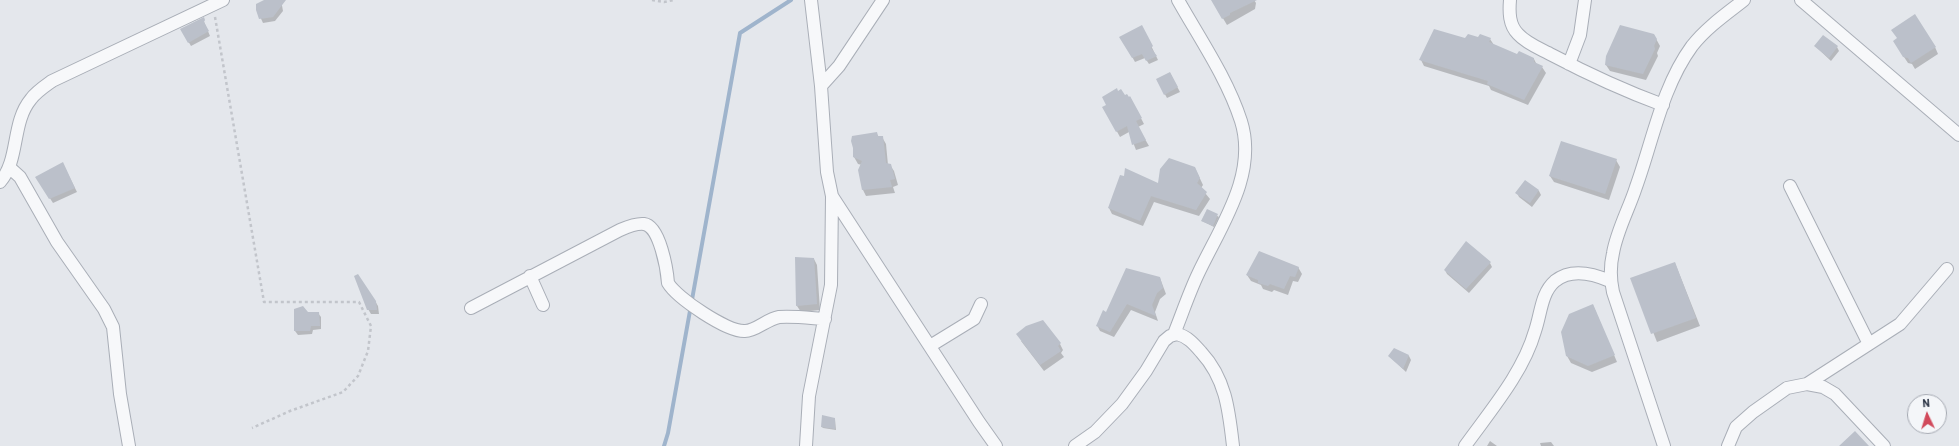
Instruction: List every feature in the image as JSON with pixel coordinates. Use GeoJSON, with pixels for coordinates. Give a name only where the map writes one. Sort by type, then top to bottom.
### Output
{"type":"FeatureCollection","features":[{"type":"Feature","properties":{"kind":"street"},"geometry":{"type":"LineString","coordinates":[[806,446],[809,396],[831,285],[832,196],[827,172],[821,86],[811,0]]}},
{"type":"Feature","properties":{"kind":"street"},"geometry":{"type":"LineString","coordinates":[[821,86],[839,66],[883,0]]}},
{"type":"Feature","properties":{"kind":"street"},"geometry":{"type":"LineString","coordinates":[[1075,446],[1095,432],[1122,404],[1146,372],[1164,341],[1174,334],[1197,276],[1238,189],[1246,162],[1245,137],[1234,102],[1178,0]]}},
{"type":"Feature","properties":{"kind":"street"},"geometry":{"type":"LineString","coordinates":[[1510,0],[1510,19],[1518,34],[1527,41],[1569,64],[1627,92],[1663,105]]}},
{"type":"Feature","properties":{"kind":"street"},"geometry":{"type":"LineString","coordinates":[[1569,64],[1580,35],[1585,0]]}},
{"type":"Feature","properties":{"kind":"street"},"geometry":{"type":"LineString","coordinates":[[1664,446],[1633,356],[1610,281],[1613,251],[1637,186],[1663,105],[1678,69],[1692,45],[1721,18],[1744,0]]}},
{"type":"Feature","properties":{"kind":"street"},"geometry":{"type":"LineString","coordinates":[[1801,0],[1959,135]]}},
{"type":"Feature","properties":{"kind":"street"},"geometry":{"type":"LineString","coordinates":[[0,182],[10,168],[24,111],[30,99],[41,89],[52,81],[218,2]]}},
{"type":"Feature","properties":{"kind":"street"},"geometry":{"type":"LineString","coordinates":[[10,168],[20,177],[56,242],[104,309],[113,328],[120,394],[130,446]]}},
{"type":"Feature","properties":{"kind":"street"},"geometry":{"type":"LineString","coordinates":[[1790,186],[1869,344]]}},
{"type":"Feature","properties":{"kind":"street"},"geometry":{"type":"LineString","coordinates":[[832,196],[996,446]]}},
{"type":"Feature","properties":{"kind":"street"},"geometry":{"type":"LineString","coordinates":[[470,308],[620,230],[635,225],[645,224],[650,227],[661,246],[668,283],[671,288],[725,326],[737,331],[748,331],[778,317],[825,319]]}},
{"type":"Feature","properties":{"kind":"street"},"geometry":{"type":"LineString","coordinates":[[1728,446],[1736,427],[1753,412],[1787,388],[1807,384],[1900,324],[1947,268]]}},
{"type":"Feature","properties":{"kind":"street"},"geometry":{"type":"LineString","coordinates":[[1465,446],[1514,377],[1535,332],[1542,303],[1551,285],[1561,277],[1574,273],[1600,276],[1610,281]]}},
{"type":"Feature","properties":{"kind":"street"},"geometry":{"type":"LineString","coordinates":[[530,276],[543,305]]}},
{"type":"Feature","properties":{"kind":"street"},"geometry":{"type":"LineString","coordinates":[[930,346],[974,319],[981,304]]}},
{"type":"Feature","properties":{"kind":"street"},"geometry":{"type":"LineString","coordinates":[[1174,334],[1188,339],[1196,346],[1217,373],[1228,402],[1233,446]]}},
{"type":"Feature","properties":{"kind":"street"},"geometry":{"type":"LineString","coordinates":[[1807,384],[1822,387],[1835,394],[1884,446]]}},
{"type":"Feature","properties":{"kind":"path"},"geometry":{"type":"LineString","coordinates":[[652,0],[664,2],[674,0]]}},
{"type":"Feature","properties":{"kind":"path"},"geometry":{"type":"LineString","coordinates":[[218,2],[264,302],[359,302],[371,326],[368,351],[358,376],[343,392],[290,411],[252,428]]}},
{"type":"Feature","properties":{"kind":"building"},"geometry":{"type":"Polygon","coordinates":[[[264,0],[286,0],[273,17],[259,19],[256,4],[264,0]]]}},
{"type":"Feature","properties":{"kind":"building"},"geometry":{"type":"Polygon","coordinates":[[[1211,0],[1257,0],[1230,13],[1230,15],[1222,19],[1211,0]]]}},
{"type":"Feature","properties":{"kind":"building"},"geometry":{"type":"Polygon","coordinates":[[[1915,14],[1936,47],[1911,63],[1908,58],[1903,57],[1893,41],[1897,38],[1891,30],[1915,14]]]}},
{"type":"Feature","properties":{"kind":"building"},"geometry":{"type":"Polygon","coordinates":[[[204,17],[204,22],[209,31],[188,43],[180,29],[204,17]]]}},
{"type":"Feature","properties":{"kind":"building"},"geometry":{"type":"Polygon","coordinates":[[[1142,25],[1153,46],[1151,48],[1157,56],[1146,61],[1142,54],[1132,58],[1119,37],[1142,25]]]}},
{"type":"Feature","properties":{"kind":"building"},"geometry":{"type":"Polygon","coordinates":[[[1620,25],[1654,34],[1657,39],[1654,46],[1655,49],[1643,74],[1605,65],[1606,56],[1620,25]]]}},
{"type":"Feature","properties":{"kind":"building"},"geometry":{"type":"Polygon","coordinates":[[[1434,29],[1465,38],[1468,34],[1478,37],[1480,34],[1491,38],[1489,42],[1517,54],[1519,51],[1534,58],[1534,62],[1543,66],[1524,100],[1487,84],[1488,81],[1419,60],[1434,29]]]}},
{"type":"Feature","properties":{"kind":"building"},"geometry":{"type":"Polygon","coordinates":[[[1823,35],[1838,46],[1829,58],[1814,46],[1823,35]]]}},
{"type":"Feature","properties":{"kind":"building"},"geometry":{"type":"Polygon","coordinates":[[[1170,72],[1178,87],[1164,95],[1156,79],[1170,72]]]}},
{"type":"Feature","properties":{"kind":"building"},"geometry":{"type":"Polygon","coordinates":[[[1117,88],[1118,91],[1121,89],[1125,95],[1127,94],[1129,97],[1130,96],[1142,118],[1136,121],[1146,140],[1132,145],[1127,126],[1116,132],[1102,107],[1106,105],[1102,97],[1117,88]]]}},
{"type":"Feature","properties":{"kind":"building"},"geometry":{"type":"Polygon","coordinates":[[[877,132],[878,136],[883,136],[886,163],[891,164],[895,179],[890,180],[892,187],[862,190],[858,170],[862,161],[853,157],[851,141],[852,136],[877,132]]]}},
{"type":"Feature","properties":{"kind":"building"},"geometry":{"type":"Polygon","coordinates":[[[1561,141],[1617,159],[1605,194],[1549,176],[1561,141]]]}},
{"type":"Feature","properties":{"kind":"building"},"geometry":{"type":"Polygon","coordinates":[[[1169,158],[1195,167],[1200,178],[1197,183],[1207,192],[1196,210],[1151,196],[1140,221],[1108,208],[1120,175],[1124,176],[1125,168],[1158,183],[1160,169],[1169,158]]]}},
{"type":"Feature","properties":{"kind":"building"},"geometry":{"type":"Polygon","coordinates":[[[63,162],[75,188],[49,199],[35,177],[63,162]]]}},
{"type":"Feature","properties":{"kind":"building"},"geometry":{"type":"Polygon","coordinates":[[[1525,180],[1539,190],[1530,203],[1515,193],[1525,180]]]}},
{"type":"Feature","properties":{"kind":"building"},"geometry":{"type":"Polygon","coordinates":[[[1207,209],[1218,214],[1213,226],[1201,221],[1207,209]]]}},
{"type":"Feature","properties":{"kind":"building"},"geometry":{"type":"Polygon","coordinates":[[[1466,241],[1491,262],[1466,289],[1444,270],[1466,241]]]}},
{"type":"Feature","properties":{"kind":"building"},"geometry":{"type":"Polygon","coordinates":[[[1259,251],[1299,267],[1295,277],[1290,276],[1284,289],[1270,284],[1268,286],[1258,283],[1258,280],[1246,275],[1259,251]]]}},
{"type":"Feature","properties":{"kind":"building"},"geometry":{"type":"Polygon","coordinates":[[[795,257],[814,258],[817,304],[796,306],[795,257]]]}},
{"type":"Feature","properties":{"kind":"building"},"geometry":{"type":"Polygon","coordinates":[[[1675,262],[1696,318],[1651,334],[1630,278],[1675,262]]]}},
{"type":"Feature","properties":{"kind":"building"},"geometry":{"type":"Polygon","coordinates":[[[1126,268],[1160,277],[1163,288],[1157,293],[1152,305],[1156,316],[1127,304],[1110,332],[1096,326],[1103,310],[1106,312],[1126,268]]]}},
{"type":"Feature","properties":{"kind":"building"},"geometry":{"type":"Polygon","coordinates":[[[358,274],[376,301],[377,310],[367,310],[354,276],[358,274]]]}},
{"type":"Feature","properties":{"kind":"building"},"geometry":{"type":"Polygon","coordinates":[[[1593,304],[1615,355],[1588,366],[1566,356],[1561,332],[1569,314],[1593,304]]]}},
{"type":"Feature","properties":{"kind":"building"},"geometry":{"type":"Polygon","coordinates":[[[303,306],[308,312],[319,312],[320,326],[311,326],[310,331],[294,331],[294,309],[303,306]]]}},
{"type":"Feature","properties":{"kind":"building"},"geometry":{"type":"Polygon","coordinates":[[[1043,320],[1061,343],[1058,346],[1061,351],[1040,365],[1016,334],[1026,326],[1043,320]]]}},
{"type":"Feature","properties":{"kind":"building"},"geometry":{"type":"Polygon","coordinates":[[[1394,348],[1409,355],[1403,369],[1388,356],[1394,348]]]}},
{"type":"Feature","properties":{"kind":"building"},"geometry":{"type":"Polygon","coordinates":[[[822,415],[835,418],[835,429],[821,427],[822,415]]]}},
{"type":"Feature","properties":{"kind":"building"},"geometry":{"type":"Polygon","coordinates":[[[1855,431],[1869,446],[1839,446],[1855,431]]]}},
{"type":"Feature","properties":{"kind":"waterway"},"geometry":{"type":"LineString","coordinates":[[664,446],[668,433],[740,33],[791,0]]}}]}
